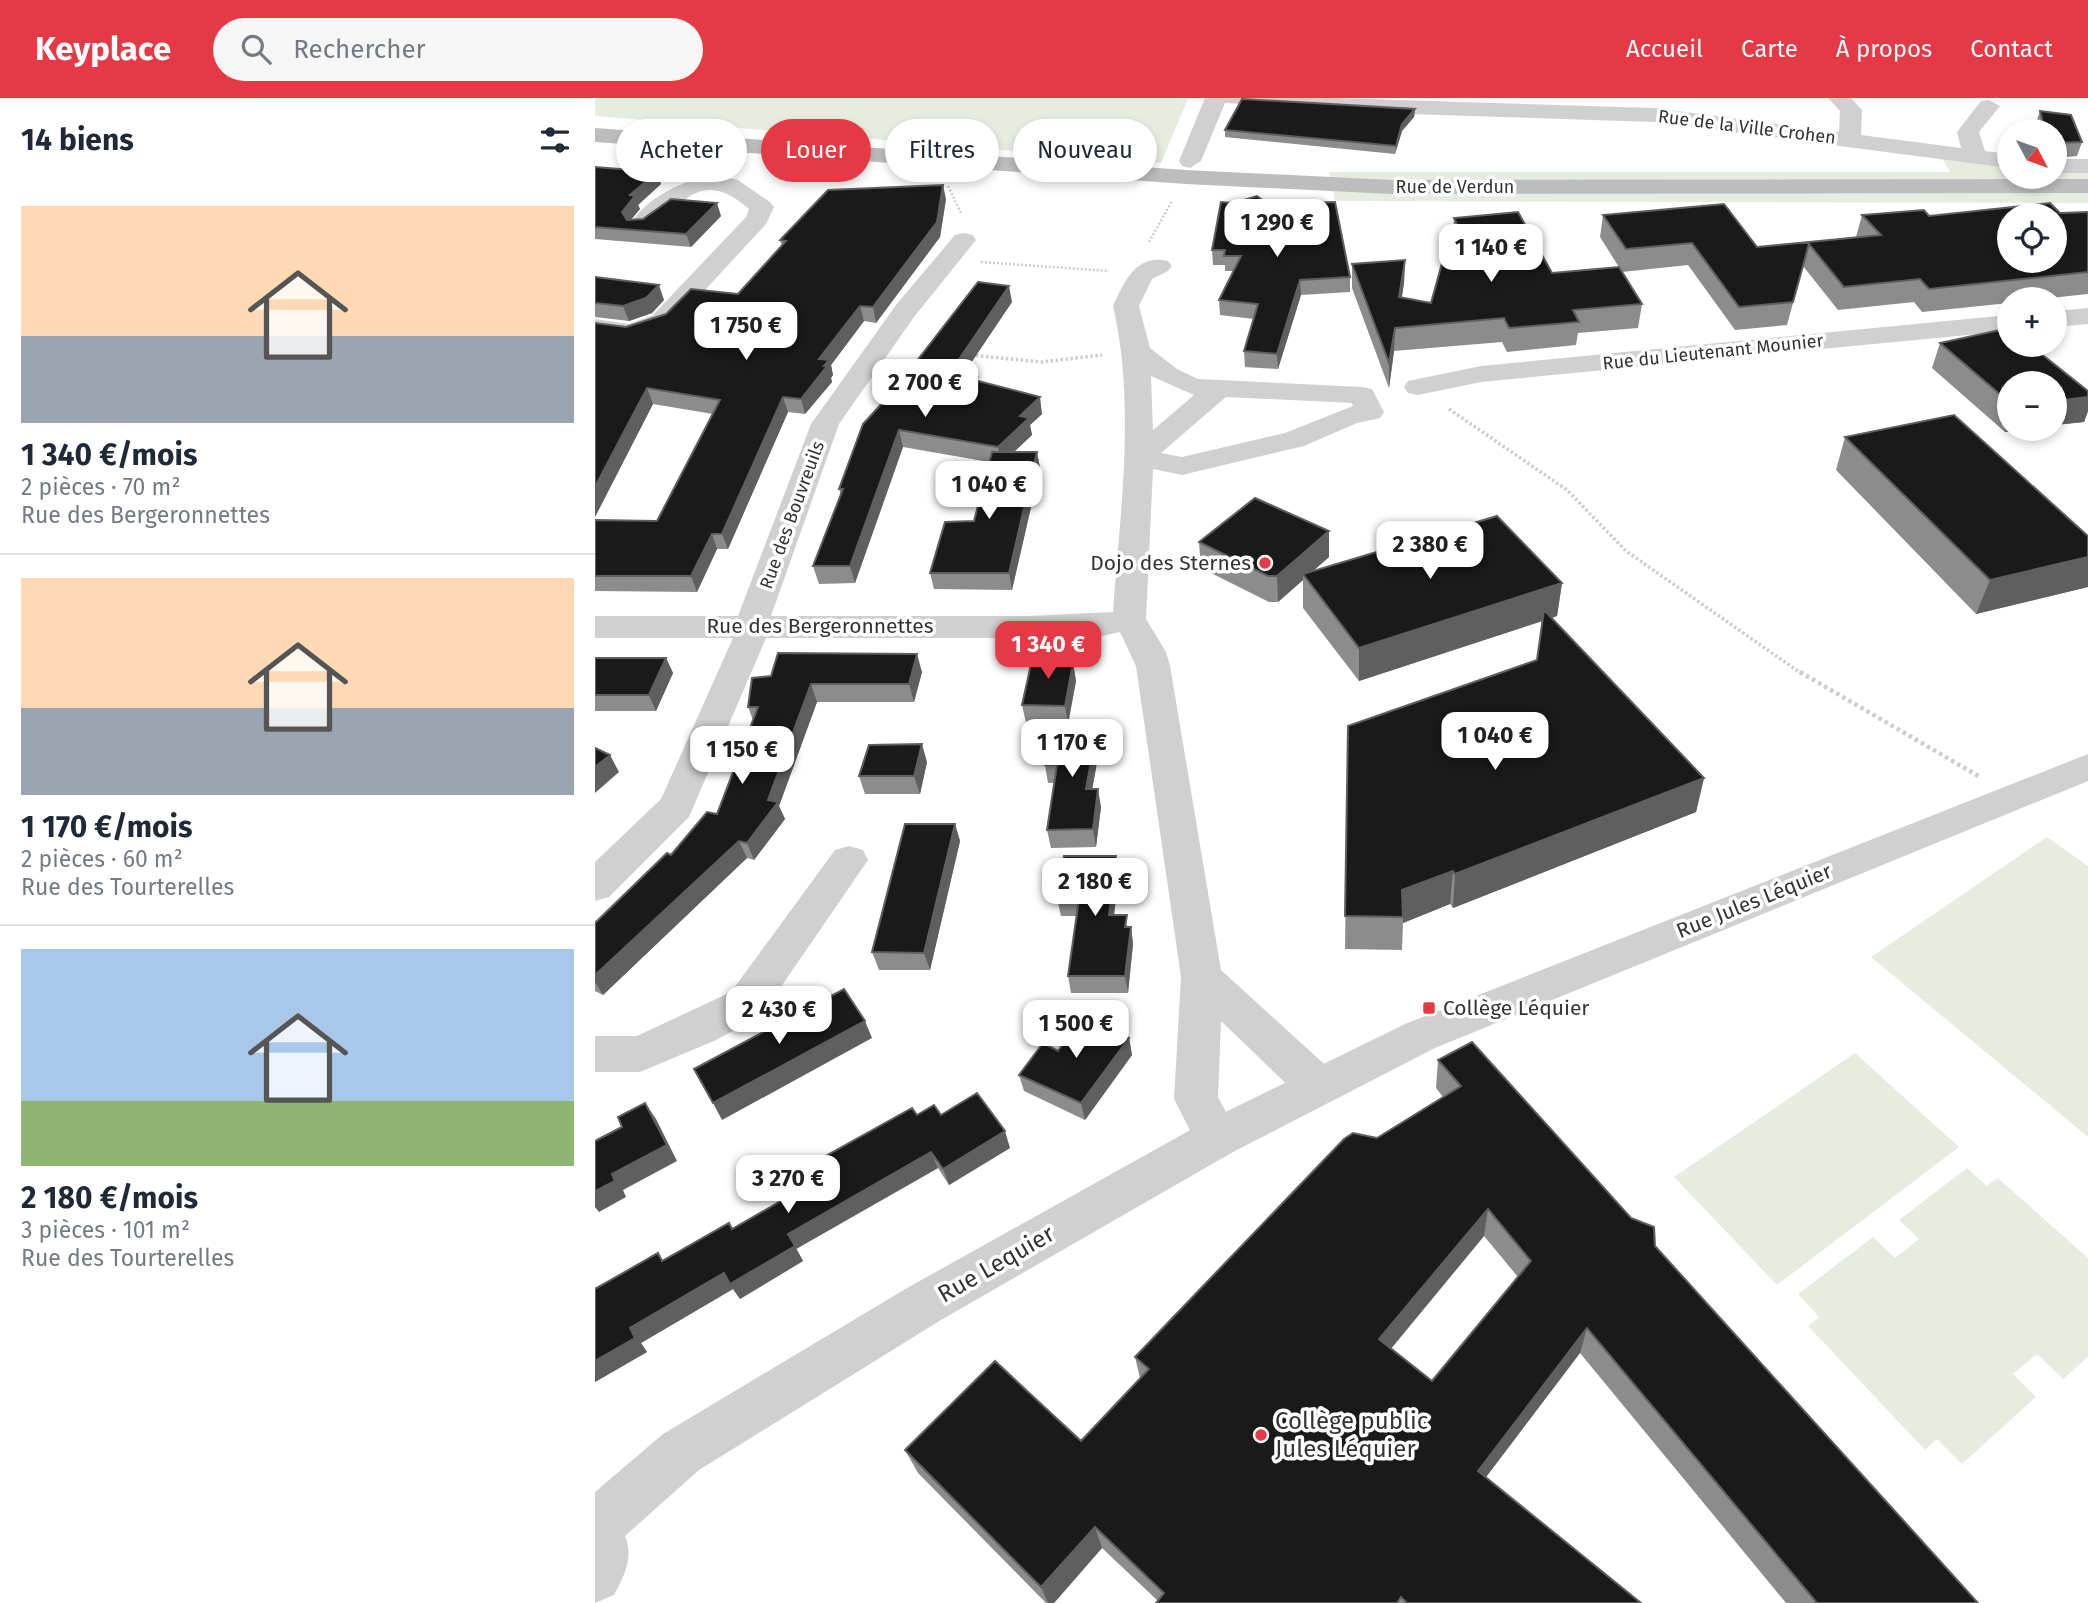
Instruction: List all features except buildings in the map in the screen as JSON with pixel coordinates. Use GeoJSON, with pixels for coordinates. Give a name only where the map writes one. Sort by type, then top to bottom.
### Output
{"type":"FeatureCollection","features":[{"type":"Feature","properties":{"kind":"main road","name":"Rue de Verdun"},"geometry":{"type":"LineString","coordinates":[[595,127],[761,143]]}},
{"type":"Feature","properties":{"kind":"main road","name":"Rue de Verdun"},"geometry":{"type":"LineString","coordinates":[[595,135],[761,145]]}},
{"type":"Feature","properties":{"kind":"main road","name":"Rue de Verdun"},"geometry":{"type":"LineString","coordinates":[[871,152],[1188,169],[1392,187],[2088,186]]}},
{"type":"Feature","properties":{"kind":"street"},"geometry":{"type":"LineString","coordinates":[[1188,169],[1216,98]]}},
{"type":"Feature","properties":{"kind":"street","name":"Rue de la Ville Crohen"},"geometry":{"type":"LineString","coordinates":[[1232,98],[1377,107],[1654,115],[1997,159]]}},
{"type":"Feature","properties":{"kind":"street"},"geometry":{"type":"LineString","coordinates":[[1839,98],[1851,110],[1850,140]]}},
{"type":"Feature","properties":{"kind":"street"},"geometry":{"type":"LineString","coordinates":[[1975,156],[1968,132],[1989,106]]}},
{"type":"Feature","properties":{"kind":"street"},"geometry":{"type":"LineString","coordinates":[[2067,166],[2088,166]]}},
{"type":"Feature","properties":{"kind":"street"},"geometry":{"type":"LineString","coordinates":[[595,327],[631,332],[662,321],[730,251],[758,219],[762,207],[740,187],[716,181],[666,200],[641,225]]}},
{"type":"Feature","properties":{"kind":"street","name":"Rue des Bouvreuils"},"geometry":{"type":"LineString","coordinates":[[595,887],[676,807],[750,637],[751,625],[825,424],[905,312],[956,250]]}},
{"type":"Feature","properties":{"kind":"street"},"geometry":{"type":"LineString","coordinates":[[1143,271],[1126,306],[1137,351],[1139,457],[1129,619],[1149,652],[1153,666],[1202,977],[1196,1099],[1217,1138]]}},
{"type":"Feature","properties":{"kind":"street"},"geometry":{"type":"LineString","coordinates":[[2067,318],[2088,316]]}},
{"type":"Feature","properties":{"kind":"street","name":"Rue du Lieutenant Mounier"},"geometry":{"type":"LineString","coordinates":[[1418,387],[1481,374],[1997,324]]}},
{"type":"Feature","properties":{"kind":"street"},"geometry":{"type":"LineString","coordinates":[[1137,351],[1167,375],[1193,387],[1361,395],[1370,412],[1350,415],[1294,440],[1182,466],[1139,457]]}},
{"type":"Feature","properties":{"kind":"street"},"geometry":{"type":"LineString","coordinates":[[1139,457],[1219,388]]}},
{"type":"Feature","properties":{"kind":"street","name":"Rue des Bergeronnettes"},"geometry":{"type":"LineString","coordinates":[[595,627],[1028,627],[1102,625],[1129,619]]}},
{"type":"Feature","properties":{"kind":"street","name":"Rue Jules Léquier"},"geometry":{"type":"LineString","coordinates":[[1420,1035],[2088,767]]}},
{"type":"Feature","properties":{"kind":"street"},"geometry":{"type":"LineString","coordinates":[[595,1054],[640,1054],[699,1029],[746,1004],[849,860]]}},
{"type":"Feature","properties":{"kind":"street"},"geometry":{"type":"LineString","coordinates":[[1202,977],[1318,1086]]}},
{"type":"Feature","properties":{"kind":"street","name":"Rue Lequier"},"geometry":{"type":"LineString","coordinates":[[599,1562],[681,1452],[924,1304],[1217,1138],[1420,1035]]}},
{"type":"Feature","properties":{"kind":"path"},"geometry":{"type":"LineString","coordinates":[[956,250],[1143,271],[1188,169]]}},
{"type":"Feature","properties":{"kind":"path"},"geometry":{"type":"LineString","coordinates":[[961,354],[1042,362],[1137,351]]}},
{"type":"Feature","properties":{"kind":"path"},"geometry":{"type":"LineString","coordinates":[[1418,387],[1567,490],[1626,551],[1814,682],[2015,797]]}},
{"type":"Feature","properties":{"kind":"shaded area"},"geometry":{"type":"Polygon","coordinates":[[[595,98],[1188,99],[1161,163],[1157,163],[1157,119],[1013,119],[1013,151],[999,150],[999,119],[885,119],[885,140],[871,139],[871,119],[761,119],[761,130],[747,129],[747,119],[631,119],[595,116],[595,98]]]}},
{"type":"Feature","properties":{"kind":"shaded area"},"geometry":{"type":"Polygon","coordinates":[[[1942,158],[1997,165],[1997,189],[2067,189],[2067,167],[2088,168],[2088,203],[1335,201],[1329,172],[1950,172],[1942,158]]]}},
{"type":"Feature","properties":{"kind":"shaded area"},"geometry":{"type":"Polygon","coordinates":[[[2047,837],[2088,866],[2088,1137],[1871,957],[2047,837]]]}},
{"type":"Feature","properties":{"kind":"shaded area"},"geometry":{"type":"Polygon","coordinates":[[[1855,1053],[1959,1147],[1777,1285],[1674,1177],[1855,1053]]]}},
{"type":"Feature","properties":{"kind":"shaded area"},"geometry":{"type":"Polygon","coordinates":[[[1967,1168],[1987,1186],[1998,1178],[2088,1258],[2088,1357],[2063,1379],[2037,1354],[2013,1374],[2036,1397],[1962,1464],[1937,1439],[1925,1450],[1808,1326],[1819,1317],[1798,1294],[1873,1237],[1895,1258],[1919,1239],[1899,1220],[1967,1168]]]}},
{"type":"Feature","properties":{"kind":"place","name":"Dojo des Sternes"},"geometry":{"type":"Point","coordinates":[1265,563]}},
{"type":"Feature","properties":{"kind":"place","name":"Collège Léquier"},"geometry":{"type":"Point","coordinates":[1429,1008]}},
{"type":"Feature","properties":{"kind":"place","name":"Collège public Jules Léquier"},"geometry":{"type":"Point","coordinates":[1261,1435]}}]}
